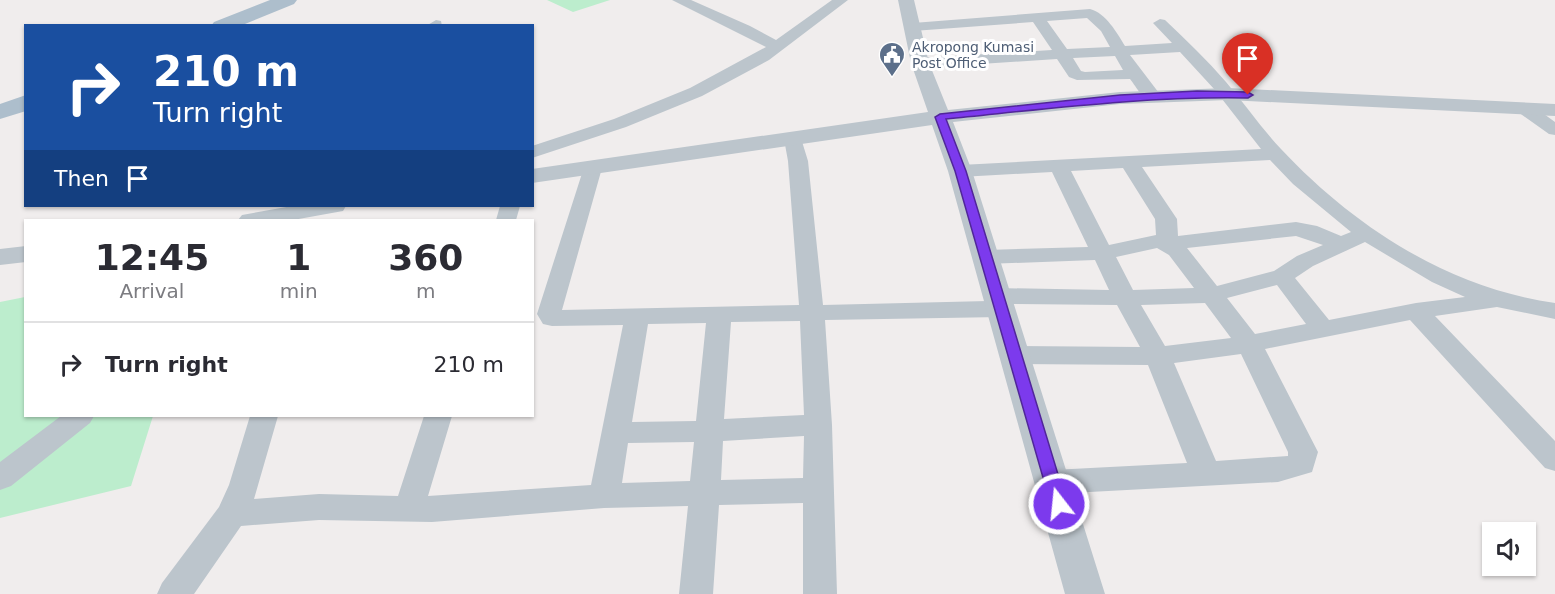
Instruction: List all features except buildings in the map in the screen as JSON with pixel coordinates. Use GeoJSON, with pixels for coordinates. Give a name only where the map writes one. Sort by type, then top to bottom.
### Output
{"type":"FeatureCollection","features":[{"type":"Feature","properties":{"kind":"main road"},"geometry":{"type":"LineString","coordinates":[[225,24],[286,0]]}},
{"type":"Feature","properties":{"kind":"main road"},"geometry":{"type":"LineString","coordinates":[[0,112],[24,103]]}},
{"type":"Feature","properties":{"kind":"street"},"geometry":{"type":"LineString","coordinates":[[679,0],[745,29],[777,47]]}},
{"type":"Feature","properties":{"kind":"street"},"geometry":{"type":"LineString","coordinates":[[534,151],[620,123],[696,92],[764,57],[841,0]]}},
{"type":"Feature","properties":{"kind":"street"},"geometry":{"type":"LineString","coordinates":[[1035,0],[1063,56],[1075,74],[1079,76],[1134,74]]}},
{"type":"Feature","properties":{"kind":"street"},"geometry":{"type":"LineString","coordinates":[[1085,594],[960,171],[920,63],[910,13],[1043,17],[1093,14],[1107,29],[1119,52],[1153,97]]}},
{"type":"Feature","properties":{"kind":"street"},"geometry":{"type":"LineString","coordinates":[[1160,24],[1185,47],[1228,94],[1275,154],[1332,208],[1365,234],[1453,283],[1497,300],[1555,311]]}},
{"type":"Feature","properties":{"kind":"street"},"geometry":{"type":"LineString","coordinates":[[920,63],[1185,47]]}},
{"type":"Feature","properties":{"kind":"street"},"geometry":{"type":"LineString","coordinates":[[534,176],[1042,104],[1228,94],[1555,110]]}},
{"type":"Feature","properties":{"kind":"street"},"geometry":{"type":"LineString","coordinates":[[1524,108],[1555,130]]}},
{"type":"Feature","properties":{"kind":"street"},"geometry":{"type":"LineString","coordinates":[[793,139],[798,161],[818,425],[820,594]]}},
{"type":"Feature","properties":{"kind":"street"},"geometry":{"type":"LineString","coordinates":[[960,171],[1275,154]]}},
{"type":"Feature","properties":{"kind":"street"},"geometry":{"type":"LineString","coordinates":[[1129,162],[1166,219],[1168,244]]}},
{"type":"Feature","properties":{"kind":"street"},"geometry":{"type":"LineString","coordinates":[[1059,167],[1125,298],[1158,356],[1206,474]]}},
{"type":"Feature","properties":{"kind":"street"},"geometry":{"type":"LineString","coordinates":[[592,168],[549,314],[552,318],[559,320],[811,313],[1211,295],[1282,276],[1305,261],[1365,234]]}},
{"type":"Feature","properties":{"kind":"street"},"geometry":{"type":"LineString","coordinates":[[263,219],[299,216],[330,207]]}},
{"type":"Feature","properties":{"kind":"street"},"geometry":{"type":"LineString","coordinates":[[986,257],[1104,253],[1158,242],[1168,244],[1296,230],[1309,231],[1343,245]]}},
{"type":"Feature","properties":{"kind":"street"},"geometry":{"type":"LineString","coordinates":[[1052,482],[1278,470],[1301,464],[1303,452],[1250,344],[1177,250],[1168,244]]}},
{"type":"Feature","properties":{"kind":"street"},"geometry":{"type":"LineString","coordinates":[[0,257],[24,254]]}},
{"type":"Feature","properties":{"kind":"street"},"geometry":{"type":"LineString","coordinates":[[1282,276],[1322,328]]}},
{"type":"Feature","properties":{"kind":"street"},"geometry":{"type":"LineString","coordinates":[[1014,355],[1158,356],[1250,344],[1416,311],[1497,300]]}},
{"type":"Feature","properties":{"kind":"street"},"geometry":{"type":"LineString","coordinates":[[1416,311],[1555,460]]}},
{"type":"Feature","properties":{"kind":"street"},"geometry":{"type":"LineString","coordinates":[[696,594],[719,315]]}},
{"type":"Feature","properties":{"kind":"street"},"geometry":{"type":"LineString","coordinates":[[604,496],[637,318]]}},
{"type":"Feature","properties":{"kind":"street"},"geometry":{"type":"LineString","coordinates":[[0,478],[79,417]]}},
{"type":"Feature","properties":{"kind":"street"},"geometry":{"type":"LineString","coordinates":[[174,594],[232,514],[244,485],[264,417]]}},
{"type":"Feature","properties":{"kind":"street"},"geometry":{"type":"LineString","coordinates":[[409,509],[438,417]]}},
{"type":"Feature","properties":{"kind":"street"},"geometry":{"type":"LineString","coordinates":[[616,433],[818,425]]}},
{"type":"Feature","properties":{"kind":"street"},"geometry":{"type":"LineString","coordinates":[[232,514],[319,507],[409,509],[604,496],[817,490]]}},
{"type":"Feature","properties":{"kind":"green space"},"geometry":{"type":"Polygon","coordinates":[[[547,0],[610,0],[573,12],[547,0]]]}},
{"type":"Feature","properties":{"kind":"green space"},"geometry":{"type":"Polygon","coordinates":[[[24,297],[24,417],[153,417],[131,486],[0,518],[0,302],[24,297]]]}},
{"type":"Feature","properties":{"kind":"place","name":"Akropong Kumasi Post Office"},"geometry":{"type":"Point","coordinates":[892,78]}},
{"type":"Feature","properties":{"kind":"route"},"geometry":{"type":"LineString","coordinates":[[1059,504],[960,171],[940,117],[1042,104],[1120,98],[1197,94],[1248,95]]}}]}
